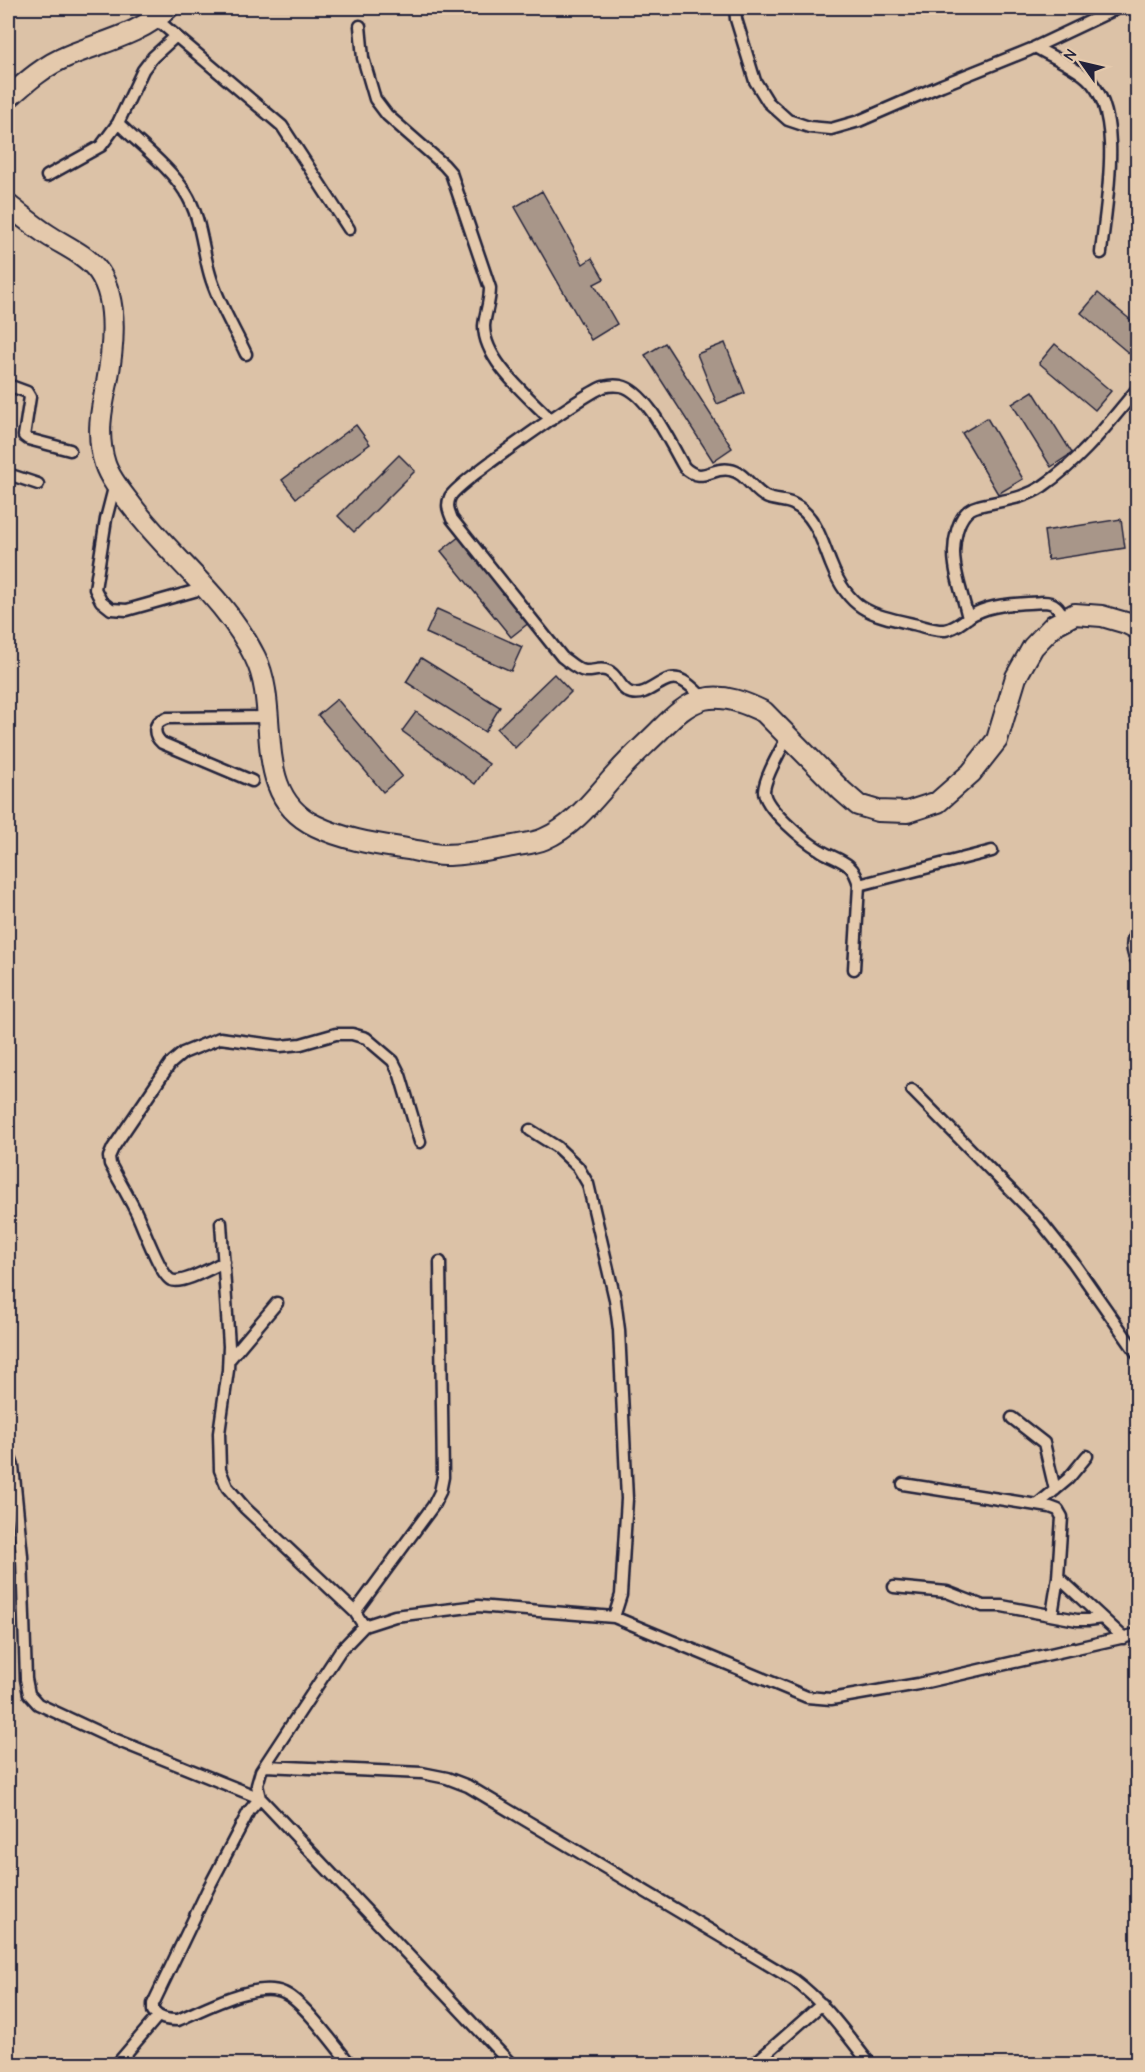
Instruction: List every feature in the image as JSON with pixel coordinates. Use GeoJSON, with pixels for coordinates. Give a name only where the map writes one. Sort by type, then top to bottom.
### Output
{"type":"FeatureCollection","features":[{"type":"Feature","properties":{"kind":"street"},"geometry":{"type":"LineString","coordinates":[[8,98],[32,76],[66,56],[133,31],[162,13]]}},
{"type":"Feature","properties":{"kind":"street"},"geometry":{"type":"LineString","coordinates":[[8,206],[90,263],[100,273],[106,287],[112,314],[113,342],[99,424],[105,464],[115,484],[146,525],[206,588],[241,631],[257,660],[266,691],[267,717],[275,776],[280,795],[295,812],[314,826],[358,842],[443,855],[491,850],[543,840],[581,815],[619,770],[682,709],[704,699],[729,699],[749,704],[764,712],[842,792],[858,805],[878,811],[907,812],[938,802],[971,773],[997,740],[1016,677],[1033,647],[1054,625],[1075,614],[1102,616],[1137,629]]}},
{"type":"Feature","properties":{"kind":"lane"},"geometry":{"type":"LineString","coordinates":[[735,8],[736,19],[755,81],[768,102],[788,120],[809,127],[831,129],[859,121],[1035,47],[1118,8]]}},
{"type":"Feature","properties":{"kind":"lane"},"geometry":{"type":"LineString","coordinates":[[162,13],[176,36],[282,126],[349,229]]}},
{"type":"Feature","properties":{"kind":"lane"},"geometry":{"type":"LineString","coordinates":[[360,27],[363,58],[375,99],[387,115],[444,165],[455,184],[490,288],[490,302],[484,325],[487,344],[494,358],[551,420]]}},
{"type":"Feature","properties":{"kind":"lane"},"geometry":{"type":"LineString","coordinates":[[47,176],[101,146],[118,123],[143,70],[153,57],[176,36]]}},
{"type":"Feature","properties":{"kind":"lane"},"geometry":{"type":"LineString","coordinates":[[1035,47],[1088,79],[1101,98],[1110,131],[1110,162],[1101,253]]}},
{"type":"Feature","properties":{"kind":"lane"},"geometry":{"type":"LineString","coordinates":[[118,123],[177,180],[187,194],[203,241],[209,273],[216,293],[246,354]]}},
{"type":"Feature","properties":{"kind":"lane"},"geometry":{"type":"LineString","coordinates":[[8,385],[27,392],[30,397],[24,436],[70,450]]}},
{"type":"Feature","properties":{"kind":"lane"},"geometry":{"type":"LineString","coordinates":[[704,699],[683,681],[675,678],[667,679],[641,693],[632,693],[605,669],[584,671],[562,657],[452,519],[447,506],[451,495],[466,482],[551,420],[604,387],[620,385],[635,392],[647,406],[684,467],[691,474],[702,475],[728,469],[737,472],[766,497],[793,504],[808,516],[820,534],[843,590],[858,606],[877,616],[943,630],[959,625],[974,613],[992,607],[1052,602],[1059,608],[1064,618]]}},
{"type":"Feature","properties":{"kind":"lane"},"geometry":{"type":"LineString","coordinates":[[968,618],[955,564],[955,544],[959,524],[966,513],[976,506],[1009,501],[1041,487],[1091,446],[1137,388]]}},
{"type":"Feature","properties":{"kind":"lane"},"geometry":{"type":"LineString","coordinates":[[8,474],[39,484]]}},
{"type":"Feature","properties":{"kind":"lane"},"geometry":{"type":"LineString","coordinates":[[115,484],[106,519],[95,589],[102,601],[111,609],[127,610],[206,588]]}},
{"type":"Feature","properties":{"kind":"lane"},"geometry":{"type":"LineString","coordinates":[[252,781],[168,746],[158,739],[155,729],[157,723],[167,718],[267,717]]}},
{"type":"Feature","properties":{"kind":"lane"},"geometry":{"type":"LineString","coordinates":[[788,736],[764,789],[765,798],[800,836],[819,850],[848,865],[856,874],[860,885],[854,969]]}},
{"type":"Feature","properties":{"kind":"lane"},"geometry":{"type":"LineString","coordinates":[[860,885],[992,851]]}},
{"type":"Feature","properties":{"kind":"lane"},"geometry":{"type":"LineString","coordinates":[[1137,929],[1133,936],[1131,950],[1137,963]]}},
{"type":"Feature","properties":{"kind":"lane"},"geometry":{"type":"LineString","coordinates":[[224,1262],[181,1282],[172,1280],[166,1275],[136,1211],[110,1164],[109,1157],[112,1148],[176,1057],[220,1038],[280,1046],[302,1044],[336,1034],[352,1034],[366,1038],[393,1061],[400,1075],[420,1142]]}},
{"type":"Feature","properties":{"kind":"lane"},"geometry":{"type":"LineString","coordinates":[[912,1090],[1038,1218],[1073,1262],[1137,1356]]}},
{"type":"Feature","properties":{"kind":"lane"},"geometry":{"type":"LineString","coordinates":[[530,1130],[557,1147],[578,1167],[588,1184],[615,1299],[619,1330],[627,1499],[621,1595],[614,1617]]}},
{"type":"Feature","properties":{"kind":"lane"},"geometry":{"type":"LineString","coordinates":[[221,1223],[229,1360],[219,1433],[220,1470],[227,1487],[245,1508],[355,1612],[364,1626]]}},
{"type":"Feature","properties":{"kind":"lane"},"geometry":{"type":"LineString","coordinates":[[355,1612],[433,1506],[442,1485],[440,1262]]}},
{"type":"Feature","properties":{"kind":"lane"},"geometry":{"type":"LineString","coordinates":[[229,1360],[277,1303]]}},
{"type":"Feature","properties":{"kind":"lane"},"geometry":{"type":"LineString","coordinates":[[1012,1418],[1044,1443],[1055,1491]]}},
{"type":"Feature","properties":{"kind":"lane"},"geometry":{"type":"LineString","coordinates":[[8,1452],[13,1466],[22,1556],[26,1679],[29,1694],[38,1704],[109,1737],[260,1798],[511,2064]]}},
{"type":"Feature","properties":{"kind":"lane"},"geometry":{"type":"LineString","coordinates":[[1037,1504],[1076,1472],[1087,1456]]}},
{"type":"Feature","properties":{"kind":"lane"},"geometry":{"type":"LineString","coordinates":[[903,1484],[1037,1504],[1058,1510],[1062,1517],[1058,1577],[1052,1615]]}},
{"type":"Feature","properties":{"kind":"lane"},"geometry":{"type":"LineString","coordinates":[[8,1556],[22,1556]]}},
{"type":"Feature","properties":{"kind":"lane"},"geometry":{"type":"LineString","coordinates":[[1058,1577],[1124,1638]]}},
{"type":"Feature","properties":{"kind":"lane"},"geometry":{"type":"LineString","coordinates":[[894,1587],[947,1592],[983,1606],[1002,1606],[1088,1620],[1102,1618]]}},
{"type":"Feature","properties":{"kind":"lane"},"geometry":{"type":"LineString","coordinates":[[260,1798],[257,1785],[265,1766],[340,1651],[364,1626],[395,1616],[478,1606],[614,1617],[807,1697],[831,1699],[918,1684],[1137,1634]]}},
{"type":"Feature","properties":{"kind":"lane"},"geometry":{"type":"LineString","coordinates":[[265,1766],[422,1773],[447,1778],[468,1786],[794,1980],[822,2004],[870,2064]]}},
{"type":"Feature","properties":{"kind":"lane"},"geometry":{"type":"LineString","coordinates":[[260,1798],[249,1811],[224,1858],[153,2004],[153,2011],[167,2020],[178,2020],[250,1992],[274,1990],[284,1992],[299,2004],[350,2064]]}},
{"type":"Feature","properties":{"kind":"lane"},"geometry":{"type":"LineString","coordinates":[[754,2064],[822,2004]]}},
{"type":"Feature","properties":{"kind":"lane"},"geometry":{"type":"LineString","coordinates":[[117,2064],[158,2016]]}},
{"type":"Feature","properties":{"kind":"building"},"geometry":{"type":"Polygon","coordinates":[[[542,191],[583,264],[592,258],[604,279],[594,284],[617,324],[591,340],[515,207],[542,191]]]}},
{"type":"Feature","properties":{"kind":"building"},"geometry":{"type":"Polygon","coordinates":[[[1098,293],[1138,326],[1138,361],[1081,313],[1098,293]]]}},
{"type":"Feature","properties":{"kind":"building"},"geometry":{"type":"Polygon","coordinates":[[[665,343],[732,448],[713,461],[645,355],[665,343]]]}},
{"type":"Feature","properties":{"kind":"building"},"geometry":{"type":"Polygon","coordinates":[[[725,343],[745,393],[717,404],[697,354],[725,343]]]}},
{"type":"Feature","properties":{"kind":"building"},"geometry":{"type":"Polygon","coordinates":[[[1055,344],[1111,391],[1095,410],[1039,363],[1055,344]]]}},
{"type":"Feature","properties":{"kind":"building"},"geometry":{"type":"Polygon","coordinates":[[[1033,391],[1072,453],[1051,467],[1012,404],[1033,391]]]}},
{"type":"Feature","properties":{"kind":"building"},"geometry":{"type":"Polygon","coordinates":[[[987,418],[1023,479],[998,494],[962,433],[987,418]]]}},
{"type":"Feature","properties":{"kind":"building"},"geometry":{"type":"Polygon","coordinates":[[[356,425],[370,444],[296,498],[282,480],[356,425]]]}},
{"type":"Feature","properties":{"kind":"building"},"geometry":{"type":"Polygon","coordinates":[[[399,455],[415,471],[354,532],[338,516],[399,455]]]}},
{"type":"Feature","properties":{"kind":"building"},"geometry":{"type":"Polygon","coordinates":[[[1121,519],[1125,548],[1048,560],[1044,531],[1121,519]]]}},
{"type":"Feature","properties":{"kind":"building"},"geometry":{"type":"Polygon","coordinates":[[[460,536],[530,622],[511,637],[441,551],[460,536]]]}},
{"type":"Feature","properties":{"kind":"building"},"geometry":{"type":"Polygon","coordinates":[[[437,609],[522,647],[511,671],[426,633],[437,609]]]}},
{"type":"Feature","properties":{"kind":"building"},"geometry":{"type":"Polygon","coordinates":[[[421,658],[500,707],[485,732],[406,682],[421,658]]]}},
{"type":"Feature","properties":{"kind":"building"},"geometry":{"type":"Polygon","coordinates":[[[554,674],[571,692],[515,748],[497,729],[554,674]]]}},
{"type":"Feature","properties":{"kind":"building"},"geometry":{"type":"Polygon","coordinates":[[[337,699],[402,776],[383,792],[318,715],[337,699]]]}},
{"type":"Feature","properties":{"kind":"building"},"geometry":{"type":"Polygon","coordinates":[[[416,712],[489,764],[475,784],[402,731],[416,712]]]}}]}
